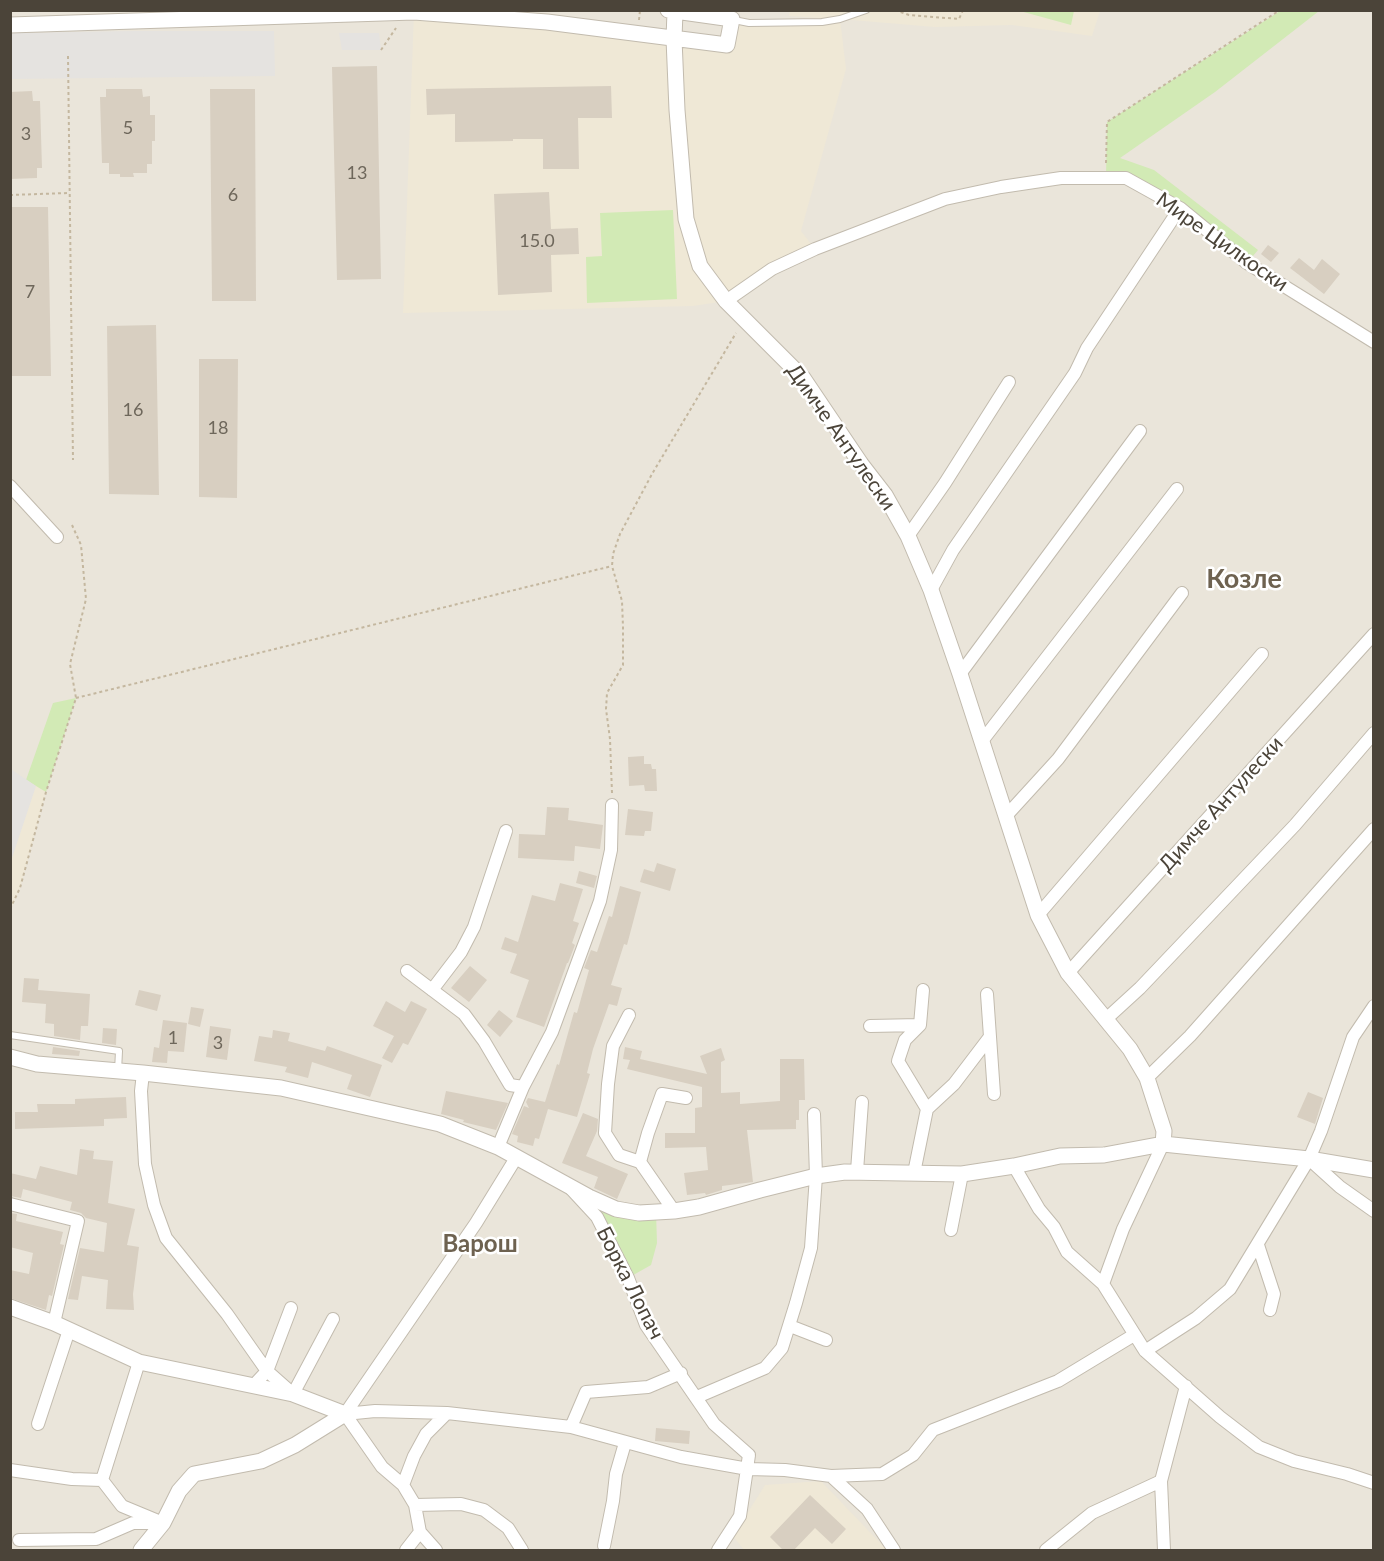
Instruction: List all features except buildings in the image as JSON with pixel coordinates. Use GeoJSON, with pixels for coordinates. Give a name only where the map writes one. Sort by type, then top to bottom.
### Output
{"type":"FeatureCollection","features":[{"type":"Feature","properties":{"kind":"street"},"geometry":{"type":"LineString","coordinates":[[10,25],[414,11],[547,22],[727,45],[733,15],[672,11]]}},
{"type":"Feature","properties":{"kind":"street","name":"Димче Антулески"},"geometry":{"type":"LineString","coordinates":[[672,11],[686,219],[700,266],[726,302],[803,378],[861,464],[885,495],[908,536],[931,590],[960,674],[1038,915],[1068,973],[1130,1048],[1147,1078],[1164,1131],[1163,1144]]}},
{"type":"Feature","properties":{"kind":"street","name":"Мире Цилкоски"},"geometry":{"type":"LineString","coordinates":[[726,302],[772,269],[815,249],[945,199],[1061,178],[1126,178],[1180,208],[1247,263],[1374,342]]}},
{"type":"Feature","properties":{"kind":"street"},"geometry":{"type":"LineString","coordinates":[[931,590],[953,550],[1076,373],[1087,348],[1180,208]]}},
{"type":"Feature","properties":{"kind":"street","name":"Димче Антулески"},"geometry":{"type":"LineString","coordinates":[[908,536],[945,483],[1009,382]]}},
{"type":"Feature","properties":{"kind":"street"},"geometry":{"type":"LineString","coordinates":[[960,674],[1140,431]]}},
{"type":"Feature","properties":{"kind":"street"},"geometry":{"type":"LineString","coordinates":[[10,486],[57,537]]}},
{"type":"Feature","properties":{"kind":"street"},"geometry":{"type":"LineString","coordinates":[[982,741],[1177,489]]}},
{"type":"Feature","properties":{"kind":"street"},"geometry":{"type":"LineString","coordinates":[[1006,816],[1058,759],[1182,593]]}},
{"type":"Feature","properties":{"kind":"street","name":"Димче Антулески"},"geometry":{"type":"LineString","coordinates":[[1068,973],[1374,634]]}},
{"type":"Feature","properties":{"kind":"street"},"geometry":{"type":"LineString","coordinates":[[1038,915],[1262,654]]}},
{"type":"Feature","properties":{"kind":"street"},"geometry":{"type":"LineString","coordinates":[[1105,1020],[1140,988],[1295,825],[1374,733]]}},
{"type":"Feature","properties":{"kind":"street"},"geometry":{"type":"LineString","coordinates":[[498,1147],[523,1087],[552,1032],[600,901],[611,849],[612,805]]}},
{"type":"Feature","properties":{"kind":"street"},"geometry":{"type":"LineString","coordinates":[[1147,1078],[1190,1036],[1374,829]]}},
{"type":"Feature","properties":{"kind":"street"},"geometry":{"type":"LineString","coordinates":[[432,990],[461,952],[474,927],[506,831]]}},
{"type":"Feature","properties":{"kind":"street"},"geometry":{"type":"LineString","coordinates":[[407,971],[464,1014],[484,1041],[510,1084],[523,1087]]}},
{"type":"Feature","properties":{"kind":"street"},"geometry":{"type":"LineString","coordinates":[[922,990],[920,1025],[905,1040],[898,1061],[927,1109]]}},
{"type":"Feature","properties":{"kind":"street"},"geometry":{"type":"LineString","coordinates":[[987,994],[994,1094]]}},
{"type":"Feature","properties":{"kind":"street"},"geometry":{"type":"LineString","coordinates":[[1145,1351],[1196,1318],[1230,1289],[1309,1159],[1353,1037],[1374,1006]]}},
{"type":"Feature","properties":{"kind":"street"},"geometry":{"type":"LineString","coordinates":[[629,1015],[613,1046],[605,1133],[619,1155],[640,1162],[674,1211]]}},
{"type":"Feature","properties":{"kind":"street"},"geometry":{"type":"LineString","coordinates":[[870,1026],[920,1025]]}},
{"type":"Feature","properties":{"kind":"street"},"geometry":{"type":"LineString","coordinates":[[914,1173],[927,1109],[954,1084],[989,1038]]}},
{"type":"Feature","properties":{"kind":"street"},"geometry":{"type":"LineString","coordinates":[[10,1057],[37,1064],[118,1072],[143,1072],[292,1091],[440,1124],[498,1147],[615,1209],[639,1213],[699,1207],[816,1176],[857,1171],[962,1174],[1060,1156],[1104,1155],[1163,1144],[1309,1159],[1374,1170]]}},
{"type":"Feature","properties":{"kind":"street"},"geometry":{"type":"LineString","coordinates":[[143,1072],[141,1092],[145,1164],[154,1205],[166,1238],[227,1314],[267,1371],[293,1394]]}},
{"type":"Feature","properties":{"kind":"street"},"geometry":{"type":"LineString","coordinates":[[640,1162],[662,1094],[686,1098]]}},
{"type":"Feature","properties":{"kind":"street"},"geometry":{"type":"LineString","coordinates":[[857,1171],[862,1102]]}},
{"type":"Feature","properties":{"kind":"street"},"geometry":{"type":"LineString","coordinates":[[697,1397],[765,1368],[782,1347],[811,1248],[816,1176],[814,1114]]}},
{"type":"Feature","properties":{"kind":"street"},"geometry":{"type":"LineString","coordinates":[[1103,1284],[1123,1229],[1163,1144]]}},
{"type":"Feature","properties":{"kind":"street"},"geometry":{"type":"LineString","coordinates":[[141,1551],[163,1523],[179,1491],[194,1474],[261,1461],[295,1445],[345,1413],[476,1223],[516,1158]]}},
{"type":"Feature","properties":{"kind":"street"},"geometry":{"type":"LineString","coordinates":[[1309,1159],[1340,1187],[1374,1211]]}},
{"type":"Feature","properties":{"kind":"street"},"geometry":{"type":"LineString","coordinates":[[1014,1166],[1068,1252],[1103,1284],[1145,1351],[1259,1447],[1294,1461],[1374,1483]]}},
{"type":"Feature","properties":{"kind":"street"},"geometry":{"type":"LineString","coordinates":[[951,1230],[962,1174]]}},
{"type":"Feature","properties":{"kind":"street","name":"Борка Лопач"},"geometry":{"type":"LineString","coordinates":[[567,1185],[597,1217],[628,1278],[646,1325],[681,1372],[714,1424],[749,1455],[748,1469]]}},
{"type":"Feature","properties":{"kind":"street"},"geometry":{"type":"LineString","coordinates":[[10,1204],[78,1221],[54,1323]]}},
{"type":"Feature","properties":{"kind":"street"},"geometry":{"type":"LineString","coordinates":[[1258,1245],[1274,1294],[1270,1310]]}},
{"type":"Feature","properties":{"kind":"street"},"geometry":{"type":"LineString","coordinates":[[10,1307],[54,1323],[139,1362],[293,1394],[345,1413],[375,1411],[447,1413],[572,1427],[681,1457],[748,1469],[785,1470],[831,1476],[882,1474],[913,1455],[933,1430],[1058,1381],[1134,1335]]}},
{"type":"Feature","properties":{"kind":"street"},"geometry":{"type":"LineString","coordinates":[[253,1386],[267,1371],[291,1308]]}},
{"type":"Feature","properties":{"kind":"street"},"geometry":{"type":"LineString","coordinates":[[293,1394],[333,1319]]}},
{"type":"Feature","properties":{"kind":"street"},"geometry":{"type":"LineString","coordinates":[[790,1326],[826,1340]]}},
{"type":"Feature","properties":{"kind":"street"},"geometry":{"type":"LineString","coordinates":[[38,1424],[69,1330]]}},
{"type":"Feature","properties":{"kind":"street"},"geometry":{"type":"LineString","coordinates":[[102,1480],[139,1362]]}},
{"type":"Feature","properties":{"kind":"street"},"geometry":{"type":"LineString","coordinates":[[572,1427],[586,1392],[648,1387],[681,1372]]}},
{"type":"Feature","properties":{"kind":"street"},"geometry":{"type":"LineString","coordinates":[[1164,1551],[1161,1481],[1186,1386]]}},
{"type":"Feature","properties":{"kind":"street"},"geometry":{"type":"LineString","coordinates":[[345,1413],[382,1467],[404,1485],[415,1505],[420,1532],[436,1551]]}},
{"type":"Feature","properties":{"kind":"street"},"geometry":{"type":"LineString","coordinates":[[404,1485],[414,1456],[426,1434],[447,1413]]}},
{"type":"Feature","properties":{"kind":"street"},"geometry":{"type":"LineString","coordinates":[[604,1546],[616,1474],[625,1443]]}},
{"type":"Feature","properties":{"kind":"street"},"geometry":{"type":"LineString","coordinates":[[718,1551],[740,1516],[748,1469]]}},
{"type":"Feature","properties":{"kind":"street"},"geometry":{"type":"LineString","coordinates":[[10,1470],[72,1479],[102,1480]]}},
{"type":"Feature","properties":{"kind":"street"},"geometry":{"type":"LineString","coordinates":[[831,1476],[867,1509],[894,1551]]}},
{"type":"Feature","properties":{"kind":"street"},"geometry":{"type":"LineString","coordinates":[[102,1480],[122,1506],[163,1523]]}},
{"type":"Feature","properties":{"kind":"street"},"geometry":{"type":"LineString","coordinates":[[1047,1551],[1092,1513],[1161,1481]]}},
{"type":"Feature","properties":{"kind":"street"},"geometry":{"type":"LineString","coordinates":[[415,1505],[461,1504],[484,1510],[508,1528],[522,1550]]}},
{"type":"Feature","properties":{"kind":"street"},"geometry":{"type":"LineString","coordinates":[[20,1540],[96,1539],[133,1523],[163,1523]]}},
{"type":"Feature","properties":{"kind":"street"},"geometry":{"type":"LineString","coordinates":[[406,1551],[420,1532]]}},
{"type":"Feature","properties":{"kind":"lane"},"geometry":{"type":"LineString","coordinates":[[733,15],[749,23],[822,22],[840,19],[866,10]]}},
{"type":"Feature","properties":{"kind":"lane"},"geometry":{"type":"LineString","coordinates":[[10,1035],[119,1051],[118,1072]]}},
{"type":"Feature","properties":{"kind":"path"},"geometry":{"type":"LineString","coordinates":[[895,10],[909,15],[959,19],[963,10]]}},
{"type":"Feature","properties":{"kind":"path"},"geometry":{"type":"LineString","coordinates":[[1106,178],[1107,122],[1280,10]]}},
{"type":"Feature","properties":{"kind":"path"},"geometry":{"type":"LineString","coordinates":[[381,50],[396,27]]}},
{"type":"Feature","properties":{"kind":"path"},"geometry":{"type":"LineString","coordinates":[[68,56],[73,460]]}},
{"type":"Feature","properties":{"kind":"path"},"geometry":{"type":"LineString","coordinates":[[10,195],[69,193]]}},
{"type":"Feature","properties":{"kind":"path"},"geometry":{"type":"LineString","coordinates":[[612,805],[607,693],[623,665],[622,601],[612,566],[613,554],[620,534],[647,484],[744,319]]}},
{"type":"Feature","properties":{"kind":"path"},"geometry":{"type":"LineString","coordinates":[[10,909],[20,888],[46,792],[76,698],[70,664],[86,599],[81,545],[72,525]]}},
{"type":"Feature","properties":{"kind":"path"},"geometry":{"type":"LineString","coordinates":[[76,698],[612,566]]}},
{"type":"Feature","properties":{"kind":"shaded area"},"geometry":{"type":"Polygon","coordinates":[[[11,11],[1373,11],[1373,1550],[11,1550],[11,11]]]}},
{"type":"Feature","properties":{"kind":"shaded area"},"geometry":{"type":"Polygon","coordinates":[[[790,11],[1100,11],[1092,36],[1012,25],[935,27],[840,19],[846,69],[801,231],[815,249],[726,301],[693,306],[403,313],[414,12],[727,45],[732,19],[749,23],[835,19],[789,16],[790,11]]]}},
{"type":"Feature","properties":{"kind":"shaded area"},"geometry":{"type":"Polygon","coordinates":[[[274,31],[275,76],[11,79],[11,33],[274,31]]]}},
{"type":"Feature","properties":{"kind":"shaded area"},"geometry":{"type":"Polygon","coordinates":[[[339,33],[379,33],[381,50],[342,50],[339,33]]]}},
{"type":"Feature","properties":{"kind":"shaded area"},"geometry":{"type":"Polygon","coordinates":[[[11,769],[46,792],[20,888],[11,909],[11,769]]]}},
{"type":"Feature","properties":{"kind":"shaded area"},"geometry":{"type":"Polygon","coordinates":[[[11,769],[36,786],[11,861],[11,769]]]}},
{"type":"Feature","properties":{"kind":"shaded area"},"geometry":{"type":"Polygon","coordinates":[[[821,1481],[887,1550],[744,1550],[733,1536],[765,1485],[821,1481]]]}},
{"type":"Feature","properties":{"kind":"green space"},"geometry":{"type":"Polygon","coordinates":[[[1020,10],[1074,11],[1071,25],[1020,10]]]}},
{"type":"Feature","properties":{"kind":"green space"},"geometry":{"type":"Polygon","coordinates":[[[1280,11],[1319,11],[1215,92],[1120,158],[1154,170],[1258,250],[1247,263],[1180,208],[1126,178],[1106,178],[1107,122],[1280,11]]]}},
{"type":"Feature","properties":{"kind":"green space"},"geometry":{"type":"Polygon","coordinates":[[[673,210],[677,299],[587,303],[586,257],[602,256],[600,213],[673,210]]]}},
{"type":"Feature","properties":{"kind":"green space"},"geometry":{"type":"Polygon","coordinates":[[[76,698],[46,792],[26,780],[53,703],[76,698]]]}},
{"type":"Feature","properties":{"kind":"green space"},"geometry":{"type":"Polygon","coordinates":[[[589,1197],[656,1212],[657,1243],[651,1265],[628,1278],[589,1197]]]}},
{"type":"Feature","properties":{"kind":"district","name":"Козле"},"geometry":{"type":"Point","coordinates":[1244,579]}},
{"type":"Feature","properties":{"kind":"district","name":"Варош"},"geometry":{"type":"Point","coordinates":[480,1244]}}]}
